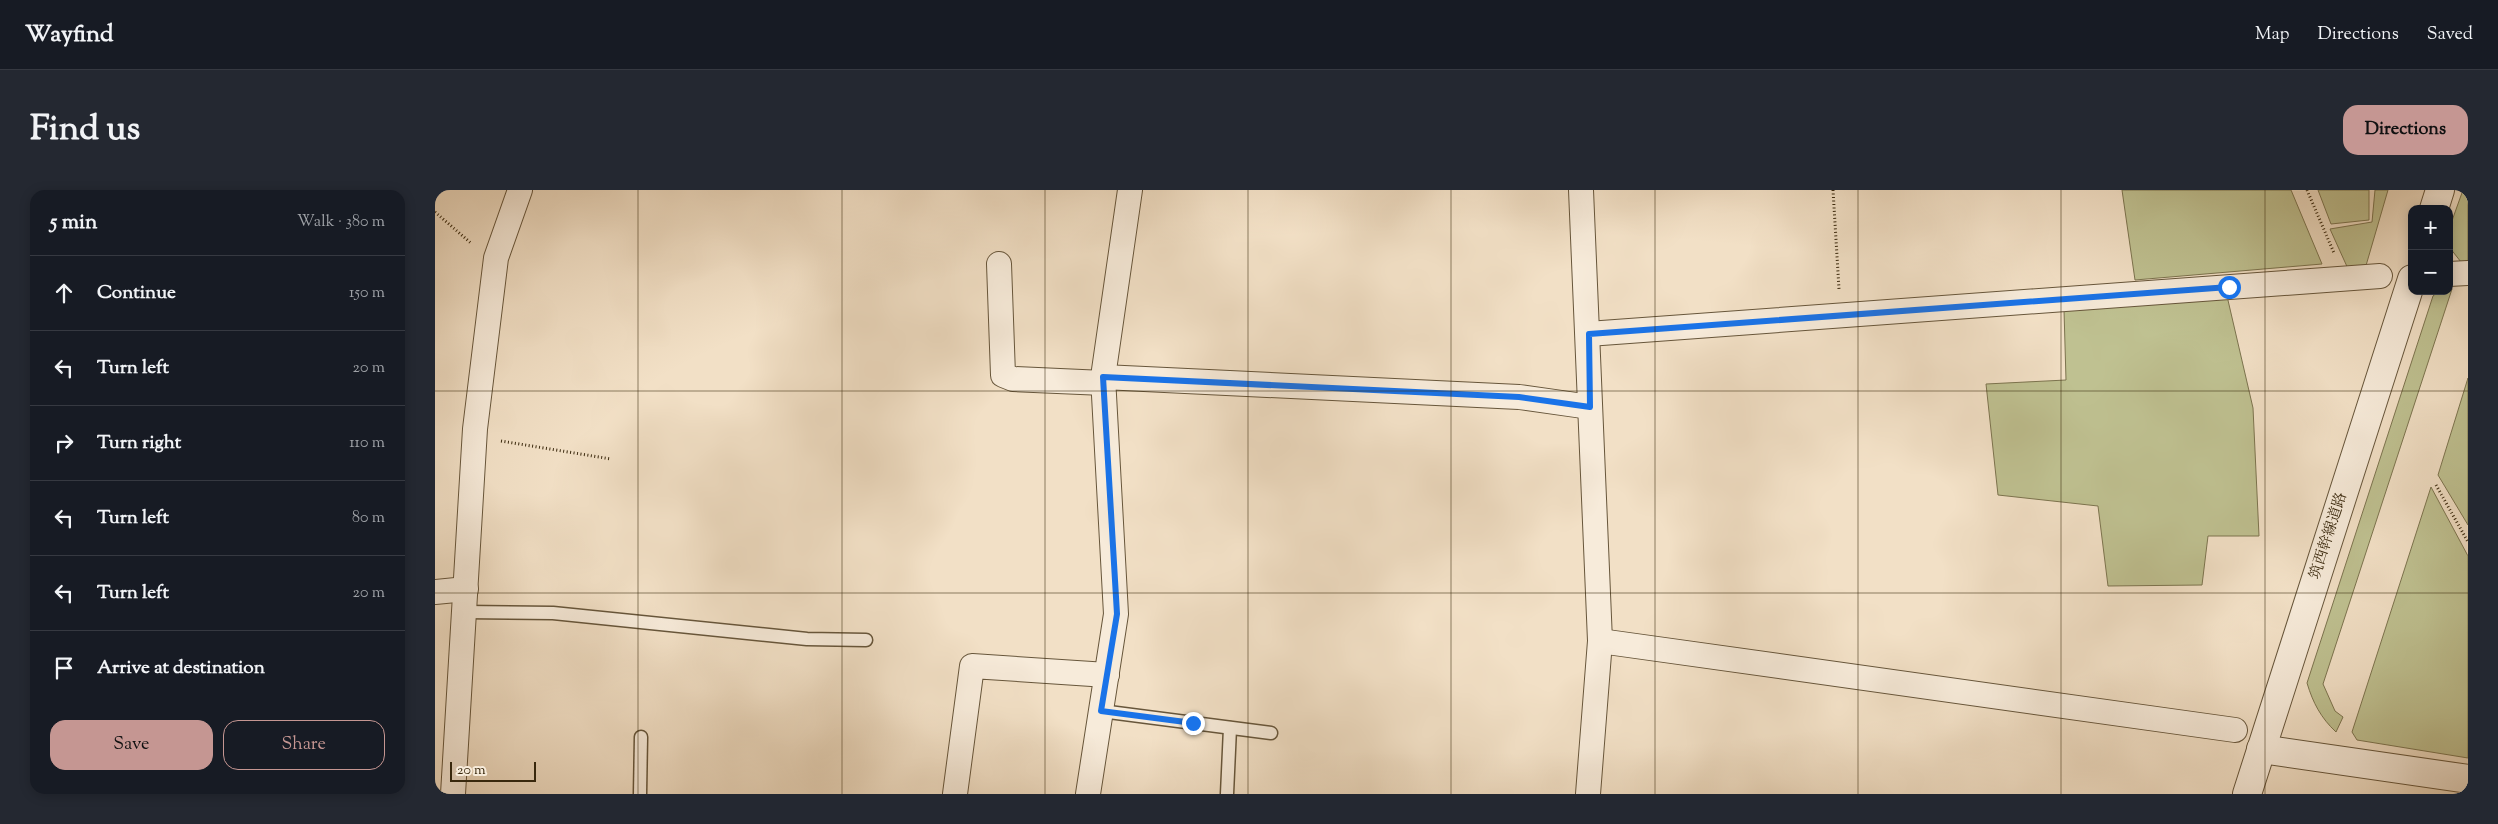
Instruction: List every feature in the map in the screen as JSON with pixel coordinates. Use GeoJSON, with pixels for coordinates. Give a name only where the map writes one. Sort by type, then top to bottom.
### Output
{"type":"FeatureCollection","features":[{"type":"Feature","properties":{"kind":"street"},"geometry":{"type":"LineString","coordinates":[[453,794],[475,437],[496,258],[520,190]]}},
{"type":"Feature","properties":{"kind":"street"},"geometry":{"type":"LineString","coordinates":[[1088,794],[1117,614],[1103,380],[1130,190]]}},
{"type":"Feature","properties":{"kind":"street"},"geometry":{"type":"LineString","coordinates":[[1581,190],[1589,334],[1590,407],[1600,642],[1588,794]]}},
{"type":"Feature","properties":{"kind":"street"},"geometry":{"type":"LineString","coordinates":[[2435,205],[2440,190]]}},
{"type":"Feature","properties":{"kind":"street"},"geometry":{"type":"LineString","coordinates":[[999,264],[1003,375],[1013,379],[1103,380],[1519,397],[1590,407]]}},
{"type":"Feature","properties":{"kind":"street"},"geometry":{"type":"LineString","coordinates":[[2453,274],[2468,273]]}},
{"type":"Feature","properties":{"kind":"street"},"geometry":{"type":"LineString","coordinates":[[1589,334],[2380,276]]}},
{"type":"Feature","properties":{"kind":"street","name":"筑西幹線道路"},"geometry":{"type":"LineString","coordinates":[[2247,794],[2408,291]]}},
{"type":"Feature","properties":{"kind":"street"},"geometry":{"type":"LineString","coordinates":[[435,592],[465,600]]}},
{"type":"Feature","properties":{"kind":"street"},"geometry":{"type":"LineString","coordinates":[[1600,642],[2235,730]]}},
{"type":"Feature","properties":{"kind":"street"},"geometry":{"type":"LineString","coordinates":[[955,794],[972,666],[1107,675]]}},
{"type":"Feature","properties":{"kind":"street"},"geometry":{"type":"LineString","coordinates":[[2261,749],[2468,779]]}},
{"type":"Feature","properties":{"kind":"lane"},"geometry":{"type":"LineString","coordinates":[[465,600],[553,613],[807,639],[867,640]]}},
{"type":"Feature","properties":{"kind":"lane"},"geometry":{"type":"LineString","coordinates":[[1101,711],[1271,733]]}},
{"type":"Feature","properties":{"kind":"lane"},"geometry":{"type":"LineString","coordinates":[[1227,794],[1230,728]]}},
{"type":"Feature","properties":{"kind":"lane"},"geometry":{"type":"LineString","coordinates":[[640,794],[641,737]]}},
{"type":"Feature","properties":{"kind":"path"},"geometry":{"type":"LineString","coordinates":[[1833,190],[1841,315]]}},
{"type":"Feature","properties":{"kind":"path"},"geometry":{"type":"LineString","coordinates":[[2307,190],[2345,279]]}},
{"type":"Feature","properties":{"kind":"path"},"geometry":{"type":"LineString","coordinates":[[435,212],[480,252],[494,272]]}},
{"type":"Feature","properties":{"kind":"path"},"geometry":{"type":"LineString","coordinates":[[475,437],[611,459]]}},
{"type":"Feature","properties":{"kind":"path"},"geometry":{"type":"LineString","coordinates":[[2436,485],[2468,542]]}},
{"type":"Feature","properties":{"kind":"green space"},"geometry":{"type":"Polygon","coordinates":[[[2122,190],[2291,190],[2322,264],[2135,280],[2122,190]]]}},
{"type":"Feature","properties":{"kind":"green space"},"geometry":{"type":"Polygon","coordinates":[[[2318,190],[2369,190],[2369,220],[2331,224],[2318,190]]]}},
{"type":"Feature","properties":{"kind":"green space"},"geometry":{"type":"Polygon","coordinates":[[[2375,190],[2388,190],[2365,269],[2349,271],[2330,229],[2372,222],[2375,190]]]}},
{"type":"Feature","properties":{"kind":"green space"},"geometry":{"type":"Polygon","coordinates":[[[2463,190],[2468,190],[2468,261],[2461,262],[2453,252],[2453,218],[2463,190]]]}},
{"type":"Feature","properties":{"kind":"green space"},"geometry":{"type":"Polygon","coordinates":[[[2450,295],[2323,684],[2335,711],[2343,717],[2336,732],[2318,710],[2307,683],[2433,296],[2450,295]]]}},
{"type":"Feature","properties":{"kind":"green space"},"geometry":{"type":"Polygon","coordinates":[[[2227,296],[2253,408],[2259,536],[2208,536],[2202,585],[2108,586],[2098,506],[1998,495],[1986,384],[2066,380],[2064,310],[2227,296]]]}},
{"type":"Feature","properties":{"kind":"green space"},"geometry":{"type":"Polygon","coordinates":[[[2468,378],[2468,525],[2438,475],[2468,378]]]}},
{"type":"Feature","properties":{"kind":"green space"},"geometry":{"type":"Polygon","coordinates":[[[2431,487],[2468,556],[2468,758],[2357,740],[2352,732],[2431,487]]]}},
{"type":"Feature","properties":{"kind":"route"},"geometry":{"type":"LineString","coordinates":[[1193,723],[1101,711],[1117,614],[1103,377],[1519,397],[1590,407],[1589,334],[2229,287]]}}]}
